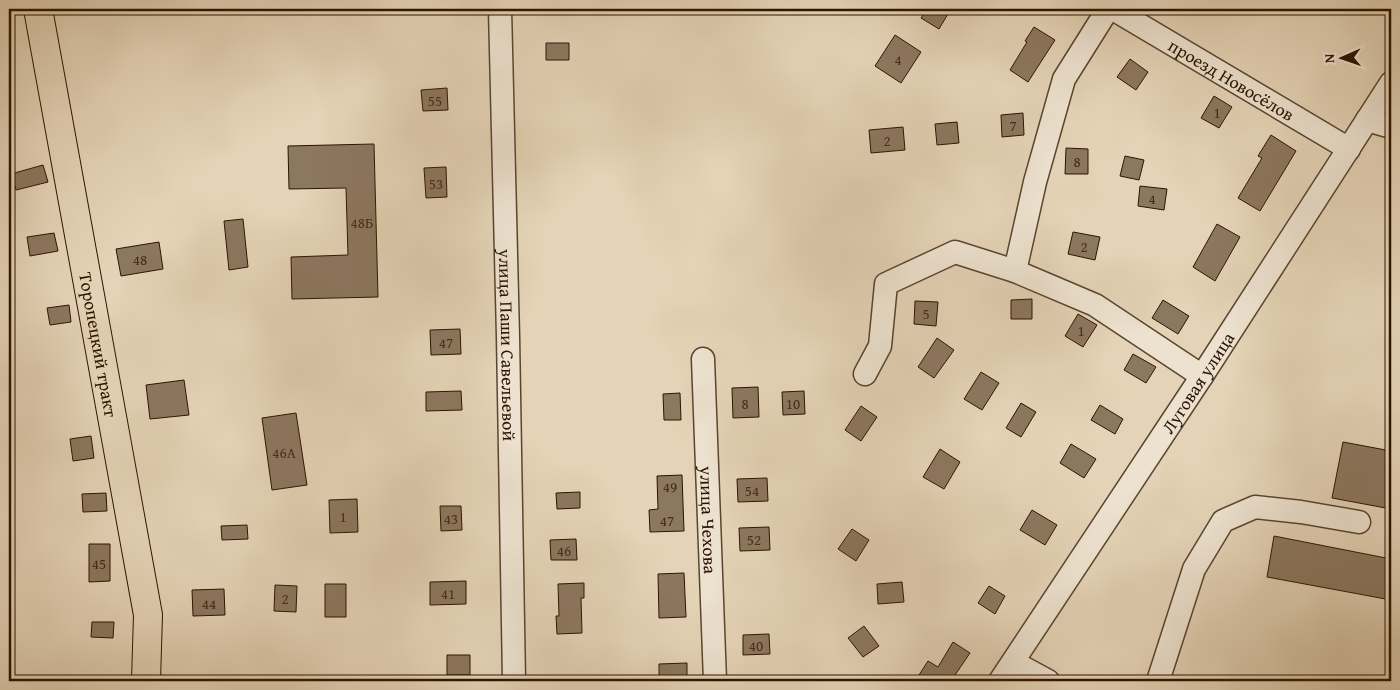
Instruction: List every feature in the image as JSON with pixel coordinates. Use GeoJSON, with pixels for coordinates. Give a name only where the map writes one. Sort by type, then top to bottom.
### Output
{"type":"FeatureCollection","features":[{"type":"Feature","properties":{"kind":"main road","name":"Торопецкий тракт"},"geometry":{"type":"LineString","coordinates":[[38,9],[148,615],[146,681]]}},
{"type":"Feature","properties":{"kind":"street","name":"улица Паши Савельевой"},"geometry":{"type":"LineString","coordinates":[[500,9],[514,681]]}},
{"type":"Feature","properties":{"kind":"street"},"geometry":{"type":"LineString","coordinates":[[1015,271],[1036,182],[1064,79],[1108,9]]}},
{"type":"Feature","properties":{"kind":"street","name":"проезд Новосёлов"},"geometry":{"type":"LineString","coordinates":[[1113,9],[1349,149]]}},
{"type":"Feature","properties":{"kind":"street","name":"Луговая улица"},"geometry":{"type":"LineString","coordinates":[[1000,681],[1202,376],[1391,83]]}},
{"type":"Feature","properties":{"kind":"street"},"geometry":{"type":"LineString","coordinates":[[1367,120],[1391,126]]}},
{"type":"Feature","properties":{"kind":"street"},"geometry":{"type":"LineString","coordinates":[[865,374],[880,346],[886,284],[955,252],[1015,271],[1095,305],[1202,376]]}},
{"type":"Feature","properties":{"kind":"street","name":"улица Чехова"},"geometry":{"type":"LineString","coordinates":[[703,359],[715,681]]}},
{"type":"Feature","properties":{"kind":"street"},"geometry":{"type":"LineString","coordinates":[[1158,681],[1194,569],[1223,521],[1255,507],[1301,512],[1359,522]]}},
{"type":"Feature","properties":{"kind":"street"},"geometry":{"type":"LineString","coordinates":[[1013,662],[1048,681]]}},
{"type":"Feature","properties":{"kind":"building"},"geometry":{"type":"Polygon","coordinates":[[[927,9],[951,9],[939,29],[921,18],[927,9]]]}},
{"type":"Feature","properties":{"kind":"building"},"geometry":{"type":"Polygon","coordinates":[[[1034,27],[1055,40],[1028,82],[1010,70],[1034,27]]]}},
{"type":"Feature","properties":{"kind":"building"},"geometry":{"type":"Polygon","coordinates":[[[895,35],[921,52],[901,83],[875,66],[895,35]]]}},
{"type":"Feature","properties":{"kind":"building"},"geometry":{"type":"Polygon","coordinates":[[[546,43],[569,43],[569,60],[546,60],[546,43]]]}},
{"type":"Feature","properties":{"kind":"building"},"geometry":{"type":"Polygon","coordinates":[[[1130,59],[1148,72],[1136,90],[1117,77],[1130,59]]]}},
{"type":"Feature","properties":{"kind":"building"},"geometry":{"type":"Polygon","coordinates":[[[447,88],[448,110],[423,111],[421,90],[447,88]]]}},
{"type":"Feature","properties":{"kind":"building"},"geometry":{"type":"Polygon","coordinates":[[[1214,96],[1232,107],[1219,128],[1201,118],[1214,96]]]}},
{"type":"Feature","properties":{"kind":"building"},"geometry":{"type":"Polygon","coordinates":[[[1023,113],[1024,135],[1002,137],[1001,115],[1023,113]]]}},
{"type":"Feature","properties":{"kind":"building"},"geometry":{"type":"Polygon","coordinates":[[[957,122],[959,143],[937,145],[935,124],[957,122]]]}},
{"type":"Feature","properties":{"kind":"building"},"geometry":{"type":"Polygon","coordinates":[[[903,127],[905,150],[871,153],[869,130],[903,127]]]}},
{"type":"Feature","properties":{"kind":"building"},"geometry":{"type":"Polygon","coordinates":[[[1271,135],[1296,151],[1260,211],[1238,198],[1262,158],[1258,156],[1271,135]]]}},
{"type":"Feature","properties":{"kind":"building"},"geometry":{"type":"Polygon","coordinates":[[[374,144],[378,297],[292,299],[291,257],[348,255],[346,188],[289,189],[288,146],[374,144]]]}},
{"type":"Feature","properties":{"kind":"building"},"geometry":{"type":"Polygon","coordinates":[[[1066,148],[1088,149],[1088,174],[1065,174],[1066,148]]]}},
{"type":"Feature","properties":{"kind":"building"},"geometry":{"type":"Polygon","coordinates":[[[1125,156],[1144,160],[1139,180],[1120,176],[1125,156]]]}},
{"type":"Feature","properties":{"kind":"building"},"geometry":{"type":"Polygon","coordinates":[[[43,165],[48,182],[16,190],[11,174],[43,165]]]}},
{"type":"Feature","properties":{"kind":"building"},"geometry":{"type":"Polygon","coordinates":[[[446,167],[447,197],[426,198],[424,168],[446,167]]]}},
{"type":"Feature","properties":{"kind":"building"},"geometry":{"type":"Polygon","coordinates":[[[1140,186],[1167,189],[1164,210],[1138,206],[1140,186]]]}},
{"type":"Feature","properties":{"kind":"building"},"geometry":{"type":"Polygon","coordinates":[[[243,219],[248,267],[229,270],[224,221],[243,219]]]}},
{"type":"Feature","properties":{"kind":"building"},"geometry":{"type":"Polygon","coordinates":[[[1217,224],[1240,237],[1215,281],[1193,267],[1217,224]]]}},
{"type":"Feature","properties":{"kind":"building"},"geometry":{"type":"Polygon","coordinates":[[[1073,232],[1100,237],[1095,260],[1068,254],[1073,232]]]}},
{"type":"Feature","properties":{"kind":"building"},"geometry":{"type":"Polygon","coordinates":[[[54,233],[58,251],[30,256],[27,237],[54,233]]]}},
{"type":"Feature","properties":{"kind":"building"},"geometry":{"type":"Polygon","coordinates":[[[159,242],[163,269],[121,276],[116,249],[159,242]]]}},
{"type":"Feature","properties":{"kind":"building"},"geometry":{"type":"Polygon","coordinates":[[[1032,299],[1032,319],[1011,319],[1011,300],[1032,299]]]}},
{"type":"Feature","properties":{"kind":"building"},"geometry":{"type":"Polygon","coordinates":[[[1163,300],[1189,316],[1178,334],[1152,318],[1163,300]]]}},
{"type":"Feature","properties":{"kind":"building"},"geometry":{"type":"Polygon","coordinates":[[[915,301],[938,302],[936,326],[914,324],[915,301]]]}},
{"type":"Feature","properties":{"kind":"building"},"geometry":{"type":"Polygon","coordinates":[[[69,305],[71,322],[50,325],[47,308],[69,305]]]}},
{"type":"Feature","properties":{"kind":"building"},"geometry":{"type":"Polygon","coordinates":[[[1078,314],[1097,325],[1083,347],[1065,336],[1078,314]]]}},
{"type":"Feature","properties":{"kind":"building"},"geometry":{"type":"Polygon","coordinates":[[[460,329],[461,354],[431,355],[430,330],[460,329]]]}},
{"type":"Feature","properties":{"kind":"building"},"geometry":{"type":"Polygon","coordinates":[[[937,338],[954,350],[934,378],[918,367],[937,338]]]}},
{"type":"Feature","properties":{"kind":"building"},"geometry":{"type":"Polygon","coordinates":[[[1133,354],[1156,367],[1146,383],[1124,370],[1133,354]]]}},
{"type":"Feature","properties":{"kind":"building"},"geometry":{"type":"Polygon","coordinates":[[[981,372],[999,383],[982,410],[964,399],[981,372]]]}},
{"type":"Feature","properties":{"kind":"building"},"geometry":{"type":"Polygon","coordinates":[[[184,380],[189,415],[150,419],[146,385],[184,380]]]}},
{"type":"Feature","properties":{"kind":"building"},"geometry":{"type":"Polygon","coordinates":[[[758,387],[759,417],[733,418],[732,388],[758,387]]]}},
{"type":"Feature","properties":{"kind":"building"},"geometry":{"type":"Polygon","coordinates":[[[461,391],[462,410],[426,411],[426,392],[461,391]]]}},
{"type":"Feature","properties":{"kind":"building"},"geometry":{"type":"Polygon","coordinates":[[[804,391],[805,414],[783,415],[782,392],[804,391]]]}},
{"type":"Feature","properties":{"kind":"building"},"geometry":{"type":"Polygon","coordinates":[[[680,393],[681,420],[664,420],[663,394],[680,393]]]}},
{"type":"Feature","properties":{"kind":"building"},"geometry":{"type":"Polygon","coordinates":[[[1021,403],[1036,412],[1021,437],[1006,428],[1021,403]]]}},
{"type":"Feature","properties":{"kind":"building"},"geometry":{"type":"Polygon","coordinates":[[[1100,405],[1123,419],[1115,434],[1091,420],[1100,405]]]}},
{"type":"Feature","properties":{"kind":"building"},"geometry":{"type":"Polygon","coordinates":[[[861,406],[877,417],[861,441],[845,430],[861,406]]]}},
{"type":"Feature","properties":{"kind":"building"},"geometry":{"type":"Polygon","coordinates":[[[296,413],[307,485],[272,490],[262,418],[296,413]]]}},
{"type":"Feature","properties":{"kind":"building"},"geometry":{"type":"Polygon","coordinates":[[[91,436],[94,458],[73,461],[70,439],[91,436]]]}},
{"type":"Feature","properties":{"kind":"building"},"geometry":{"type":"Polygon","coordinates":[[[1343,442],[1391,451],[1391,509],[1332,498],[1343,442]]]}},
{"type":"Feature","properties":{"kind":"building"},"geometry":{"type":"Polygon","coordinates":[[[1071,444],[1096,459],[1084,478],[1060,463],[1071,444]]]}},
{"type":"Feature","properties":{"kind":"building"},"geometry":{"type":"Polygon","coordinates":[[[940,449],[960,462],[944,489],[923,477],[940,449]]]}},
{"type":"Feature","properties":{"kind":"building"},"geometry":{"type":"Polygon","coordinates":[[[682,475],[684,531],[650,532],[649,510],[658,509],[657,476],[682,475]]]}},
{"type":"Feature","properties":{"kind":"building"},"geometry":{"type":"Polygon","coordinates":[[[767,478],[768,501],[738,502],[737,479],[767,478]]]}},
{"type":"Feature","properties":{"kind":"building"},"geometry":{"type":"Polygon","coordinates":[[[580,492],[580,508],[557,509],[556,493],[580,492]]]}},
{"type":"Feature","properties":{"kind":"building"},"geometry":{"type":"Polygon","coordinates":[[[106,493],[107,511],[83,512],[82,494],[106,493]]]}},
{"type":"Feature","properties":{"kind":"building"},"geometry":{"type":"Polygon","coordinates":[[[357,499],[358,532],[330,533],[329,500],[357,499]]]}},
{"type":"Feature","properties":{"kind":"building"},"geometry":{"type":"Polygon","coordinates":[[[440,506],[461,506],[462,530],[441,531],[440,506]]]}},
{"type":"Feature","properties":{"kind":"building"},"geometry":{"type":"Polygon","coordinates":[[[1032,510],[1057,525],[1045,545],[1020,530],[1032,510]]]}},
{"type":"Feature","properties":{"kind":"building"},"geometry":{"type":"Polygon","coordinates":[[[247,525],[248,539],[222,540],[221,526],[247,525]]]}},
{"type":"Feature","properties":{"kind":"building"},"geometry":{"type":"Polygon","coordinates":[[[769,527],[770,550],[740,551],[739,528],[769,527]]]}},
{"type":"Feature","properties":{"kind":"building"},"geometry":{"type":"Polygon","coordinates":[[[852,529],[869,540],[856,561],[838,549],[852,529]]]}},
{"type":"Feature","properties":{"kind":"building"},"geometry":{"type":"Polygon","coordinates":[[[1274,536],[1391,559],[1391,600],[1267,577],[1274,536]]]}},
{"type":"Feature","properties":{"kind":"building"},"geometry":{"type":"Polygon","coordinates":[[[576,539],[577,560],[551,560],[550,540],[576,539]]]}},
{"type":"Feature","properties":{"kind":"building"},"geometry":{"type":"Polygon","coordinates":[[[89,544],[110,544],[110,581],[89,582],[89,544]]]}},
{"type":"Feature","properties":{"kind":"building"},"geometry":{"type":"Polygon","coordinates":[[[684,573],[686,617],[659,618],[658,574],[684,573]]]}},
{"type":"Feature","properties":{"kind":"building"},"geometry":{"type":"Polygon","coordinates":[[[466,581],[466,604],[430,605],[430,582],[466,581]]]}},
{"type":"Feature","properties":{"kind":"building"},"geometry":{"type":"Polygon","coordinates":[[[902,582],[904,602],[878,604],[877,584],[902,582]]]}},
{"type":"Feature","properties":{"kind":"building"},"geometry":{"type":"Polygon","coordinates":[[[584,583],[584,598],[581,598],[582,633],[557,634],[556,616],[559,616],[558,584],[584,583]]]}},
{"type":"Feature","properties":{"kind":"building"},"geometry":{"type":"Polygon","coordinates":[[[325,584],[346,584],[346,617],[325,617],[325,584]]]}},
{"type":"Feature","properties":{"kind":"building"},"geometry":{"type":"Polygon","coordinates":[[[275,585],[297,586],[296,612],[274,611],[275,585]]]}},
{"type":"Feature","properties":{"kind":"building"},"geometry":{"type":"Polygon","coordinates":[[[989,586],[1005,596],[995,614],[978,603],[989,586]]]}},
{"type":"Feature","properties":{"kind":"building"},"geometry":{"type":"Polygon","coordinates":[[[224,589],[225,615],[193,616],[192,590],[224,589]]]}},
{"type":"Feature","properties":{"kind":"building"},"geometry":{"type":"Polygon","coordinates":[[[92,622],[114,622],[113,638],[91,637],[92,622]]]}},
{"type":"Feature","properties":{"kind":"building"},"geometry":{"type":"Polygon","coordinates":[[[864,626],[879,646],[863,657],[848,638],[864,626]]]}},
{"type":"Feature","properties":{"kind":"building"},"geometry":{"type":"Polygon","coordinates":[[[769,634],[770,654],[743,655],[743,635],[769,634]]]}},
{"type":"Feature","properties":{"kind":"building"},"geometry":{"type":"Polygon","coordinates":[[[953,642],[970,653],[951,681],[928,681],[919,675],[928,661],[938,667],[953,642]]]}},
{"type":"Feature","properties":{"kind":"building"},"geometry":{"type":"Polygon","coordinates":[[[447,655],[470,655],[470,675],[447,675],[447,655]]]}},
{"type":"Feature","properties":{"kind":"building"},"geometry":{"type":"Polygon","coordinates":[[[687,663],[687,680],[659,681],[659,664],[687,663]]]}}]}
